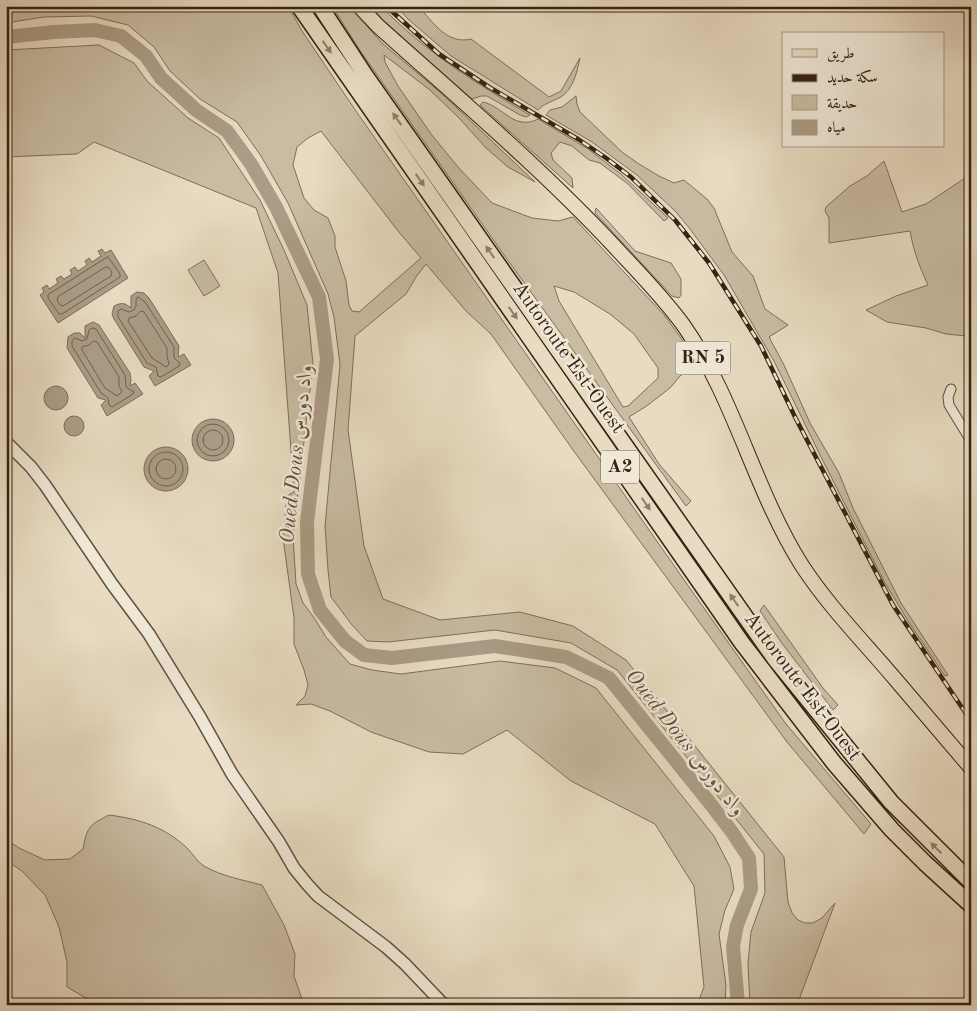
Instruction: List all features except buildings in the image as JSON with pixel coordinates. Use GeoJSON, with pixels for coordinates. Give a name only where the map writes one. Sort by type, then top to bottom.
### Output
{"type":"FeatureCollection","features":[{"type":"Feature","properties":{"kind":"highway","name":"Autoroute Est-Ouest"},"geometry":{"type":"LineString","coordinates":[[299,6],[742,643],[834,763],[886,823],[925,863],[971,905]]}},
{"type":"Feature","properties":{"kind":"highway","name":"Autoroute Est-Ouest"},"geometry":{"type":"LineString","coordinates":[[320,6],[388,107],[775,658],[891,802],[971,882]]}},
{"type":"Feature","properties":{"kind":"main road","name":"RN 5"},"geometry":{"type":"LineString","coordinates":[[359,6],[378,26],[530,161],[584,214],[666,303],[684,326],[709,369],[742,438],[780,528],[801,565],[861,640],[971,768]]}},
{"type":"Feature","properties":{"kind":"street"},"geometry":{"type":"LineString","coordinates":[[951,389],[948,397],[949,405],[971,441]]}},
{"type":"Feature","properties":{"kind":"street"},"geometry":{"type":"LineString","coordinates":[[6,442],[31,467],[45,485],[112,584],[144,627],[232,774],[279,842],[294,868],[318,896],[386,947],[444,1005]]}},
{"type":"Feature","properties":{"kind":"green space"},"geometry":{"type":"Polygon","coordinates":[[[6,6],[288,6],[302,31],[358,114],[786,724],[871,824],[864,834],[787,742],[573,450],[491,334],[466,311],[426,264],[406,294],[355,336],[348,430],[364,546],[383,599],[440,620],[520,612],[573,626],[626,660],[784,857],[788,902],[792,913],[798,920],[805,923],[813,923],[822,918],[835,903],[797,1005],[750,1005],[748,963],[751,932],[765,893],[764,854],[617,670],[571,643],[495,630],[388,642],[367,641],[331,597],[325,526],[340,365],[334,317],[328,294],[288,203],[261,156],[237,122],[200,99],[170,71],[154,47],[128,25],[91,16],[44,17],[6,23],[6,6]],[[321,131],[297,147],[293,165],[304,198],[314,210],[328,218],[335,236],[335,247],[346,281],[349,305],[352,311],[359,312],[421,258],[321,131]]]}},
{"type":"Feature","properties":{"kind":"green space"},"geometry":{"type":"Polygon","coordinates":[[[332,6],[349,6],[382,43],[441,93],[535,182],[508,167],[486,148],[430,90],[384,55],[385,62],[398,86],[431,134],[458,167],[492,203],[532,218],[558,221],[573,217],[665,316],[686,345],[699,370],[681,375],[670,388],[629,417],[659,464],[691,501],[686,506],[504,255],[361,52],[332,6]],[[554,286],[559,301],[623,407],[628,406],[658,378],[658,368],[634,334],[610,314],[574,292],[554,286]]]}},
{"type":"Feature","properties":{"kind":"green space"},"geometry":{"type":"Polygon","coordinates":[[[371,6],[381,6],[415,38],[452,66],[530,115],[526,117],[520,115],[487,96],[472,99],[382,19],[371,6]]]}},
{"type":"Feature","properties":{"kind":"green space"},"geometry":{"type":"Polygon","coordinates":[[[396,6],[418,6],[441,31],[455,39],[471,39],[549,97],[561,91],[580,58],[574,81],[564,95],[538,110],[451,56],[408,19],[396,6]]]}},
{"type":"Feature","properties":{"kind":"green space"},"geometry":{"type":"Polygon","coordinates":[[[99,45],[134,63],[147,81],[188,118],[219,138],[260,200],[307,305],[313,364],[293,536],[296,584],[303,603],[326,637],[350,664],[372,670],[401,674],[500,661],[555,668],[596,688],[714,836],[730,867],[734,889],[725,910],[719,934],[726,985],[725,1005],[697,1005],[704,987],[694,886],[655,824],[571,781],[507,730],[463,754],[429,752],[371,732],[330,711],[311,704],[296,705],[305,696],[308,685],[294,644],[294,618],[283,538],[287,496],[294,492],[278,273],[256,208],[94,142],[77,154],[6,157],[6,50],[99,45]]]}},
{"type":"Feature","properties":{"kind":"green space"},"geometry":{"type":"Polygon","coordinates":[[[576,96],[580,112],[622,152],[659,176],[674,183],[684,180],[707,199],[714,208],[732,252],[753,276],[765,309],[788,325],[769,337],[810,423],[839,473],[853,508],[901,603],[948,675],[945,676],[885,583],[774,361],[724,275],[676,212],[637,175],[592,142],[546,115],[550,110],[562,107],[576,96]]]}},
{"type":"Feature","properties":{"kind":"green space"},"geometry":{"type":"Polygon","coordinates":[[[483,102],[522,122],[538,119],[588,149],[622,175],[668,218],[664,221],[628,184],[600,163],[589,160],[572,146],[560,142],[551,153],[553,160],[572,178],[573,188],[480,105],[483,102]]]}},
{"type":"Feature","properties":{"kind":"green space"},"geometry":{"type":"Polygon","coordinates":[[[884,161],[902,212],[926,204],[971,174],[971,338],[887,322],[866,310],[896,296],[928,285],[917,259],[910,231],[829,243],[829,218],[825,211],[826,207],[850,186],[867,176],[884,161]]]}},
{"type":"Feature","properties":{"kind":"green space"},"geometry":{"type":"Polygon","coordinates":[[[596,208],[635,251],[671,263],[681,279],[681,295],[679,298],[672,296],[595,213],[596,208]]]}},
{"type":"Feature","properties":{"kind":"green space"},"geometry":{"type":"Polygon","coordinates":[[[204,260],[220,286],[204,296],[188,270],[204,260]]]}},
{"type":"Feature","properties":{"kind":"green space"},"geometry":{"type":"Polygon","coordinates":[[[764,605],[823,688],[838,705],[833,710],[760,611],[764,605]]]}},
{"type":"Feature","properties":{"kind":"green space"},"geometry":{"type":"Polygon","coordinates":[[[109,815],[152,825],[179,841],[204,866],[225,875],[262,885],[284,925],[295,954],[294,976],[304,1005],[117,1005],[91,1001],[67,987],[67,962],[59,927],[45,895],[22,871],[6,860],[6,840],[45,860],[70,859],[83,849],[88,831],[93,824],[109,815]]]}},
{"type":"Feature","properties":{"kind":"water"},"geometry":{"type":"Polygon","coordinates":[[[102,249],[105,253],[111,250],[128,278],[58,323],[40,295],[44,292],[42,288],[47,285],[49,289],[58,283],[56,279],[61,276],[64,279],[72,274],[70,270],[75,267],[78,271],[87,265],[85,261],[89,258],[92,262],[101,256],[98,251],[102,249]]]}},
{"type":"Feature","properties":{"kind":"water"},"geometry":{"type":"Polygon","coordinates":[[[137,292],[144,293],[149,298],[179,346],[178,357],[184,354],[191,365],[155,386],[149,376],[154,371],[144,367],[112,314],[114,306],[119,304],[125,304],[131,308],[131,296],[137,292]]]}},
{"type":"Feature","properties":{"kind":"water"},"geometry":{"type":"Polygon","coordinates":[[[93,322],[99,325],[130,373],[130,386],[135,383],[143,394],[107,416],[101,405],[106,400],[98,398],[67,348],[68,337],[74,333],[80,333],[85,338],[85,326],[93,322]]]}},
{"type":"Feature","properties":{"kind":"water"},"geometry":{"type":"Polygon","coordinates":[[[56,386],[65,389],[68,398],[65,407],[56,410],[47,407],[44,398],[47,389],[56,386]]]}},
{"type":"Feature","properties":{"kind":"water"},"geometry":{"type":"Polygon","coordinates":[[[74,416],[81,419],[84,426],[81,433],[74,436],[67,433],[64,426],[67,419],[74,416]]]}},
{"type":"Feature","properties":{"kind":"water"},"geometry":{"type":"Polygon","coordinates":[[[217,419],[225,422],[231,428],[234,440],[231,452],[225,458],[209,461],[201,458],[195,452],[192,436],[195,428],[201,422],[217,419]]]}},
{"type":"Feature","properties":{"kind":"water"},"geometry":{"type":"Polygon","coordinates":[[[166,447],[178,451],[184,457],[188,469],[184,481],[178,487],[166,491],[154,487],[148,481],[144,469],[148,457],[154,451],[166,447]]]}},
{"type":"Feature","properties":{"kind":"waterway","name":"Oued Dous واد دورس"},"geometry":{"type":"LineString","coordinates":[[6,37],[95,30],[121,36],[146,56],[161,78],[196,110],[227,131],[251,164],[276,207],[319,297],[327,359],[307,522],[308,574],[320,610],[345,641],[364,655],[392,658],[495,646],[566,657],[609,678],[709,802],[749,858],[751,889],[737,925],[733,946],[738,1005]]}},
{"type":"Feature","properties":{"kind":"railway"},"geometry":{"type":"LineString","coordinates":[[386,6],[439,54],[489,87],[578,139],[606,158],[631,177],[675,220],[709,263],[761,346],[795,417],[893,605],[971,721]]}}]}
